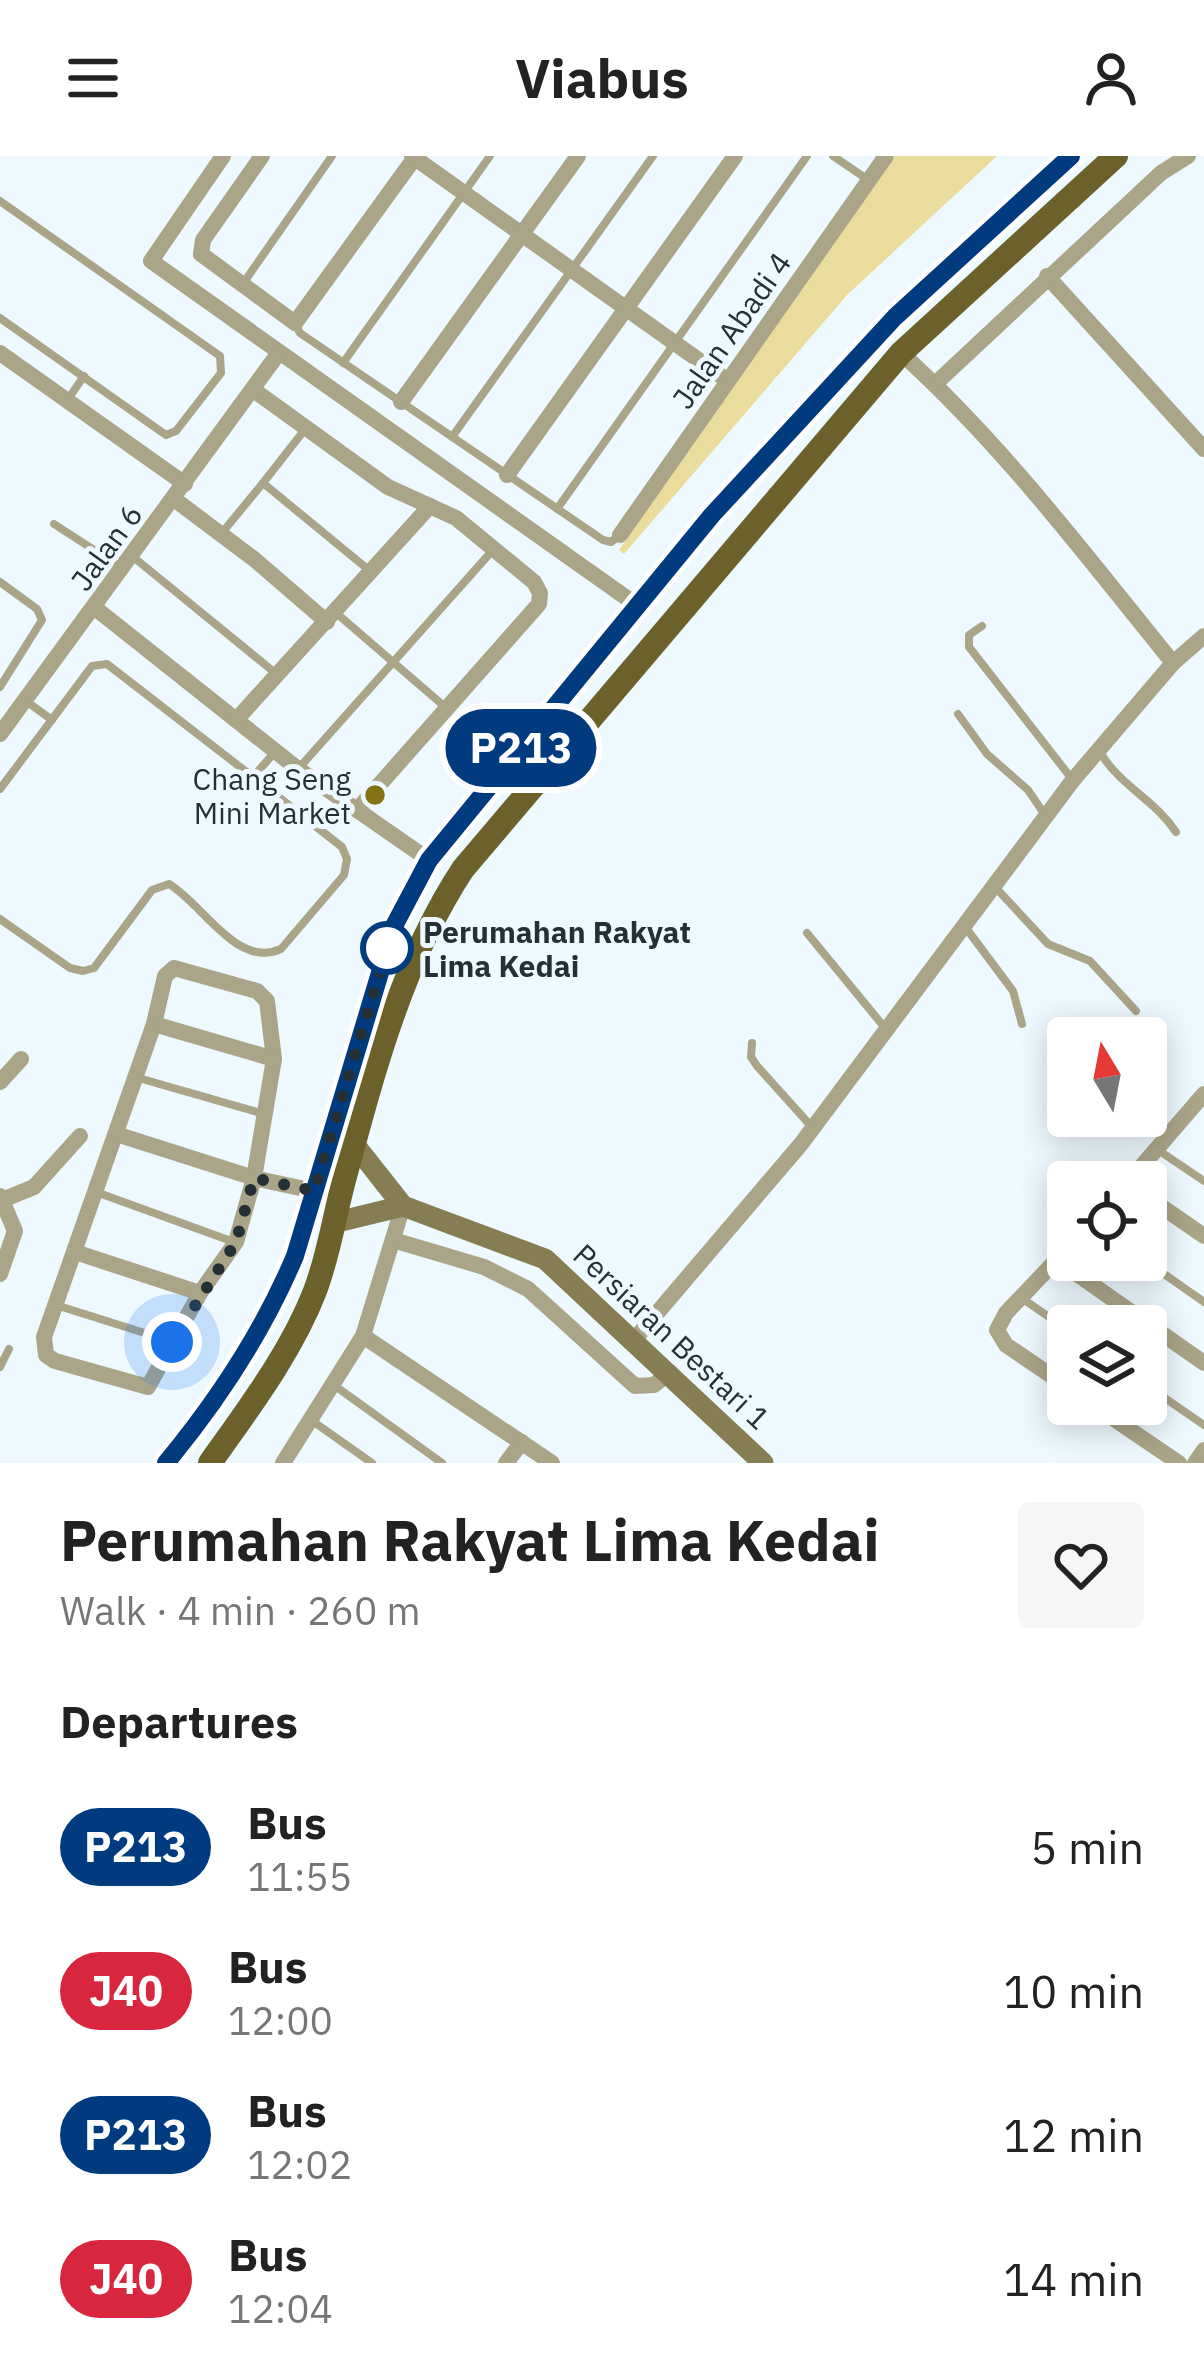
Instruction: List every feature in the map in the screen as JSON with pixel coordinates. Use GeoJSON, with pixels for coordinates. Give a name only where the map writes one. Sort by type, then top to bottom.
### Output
{"type":"FeatureCollection","features":[{"type":"Feature","properties":{"kind":"main road"},"geometry":{"type":"LineString","coordinates":[[166,1463],[246,1355],[278,1296],[295,1256],[394,926],[429,860],[712,515],[895,317],[1071,156]]}},
{"type":"Feature","properties":{"kind":"main road"},"geometry":{"type":"LineString","coordinates":[[210,1463],[299,1326],[317,1286],[354,1144],[410,966],[433,916],[464,869],[901,353],[1116,156]]}},
{"type":"Feature","properties":{"kind":"street"},"geometry":{"type":"LineString","coordinates":[[223,156],[151,261],[638,606]]}},
{"type":"Feature","properties":{"kind":"street"},"geometry":{"type":"LineString","coordinates":[[262,156],[202,240],[204,259],[295,323],[414,157],[728,381]]}},
{"type":"Feature","properties":{"kind":"street"},"geometry":{"type":"LineString","coordinates":[[401,402],[578,156]]}},
{"type":"Feature","properties":{"kind":"street"},"geometry":{"type":"LineString","coordinates":[[507,475],[735,156]]}},
{"type":"Feature","properties":{"kind":"street","name":"Jalan Abadi 4"},"geometry":{"type":"LineString","coordinates":[[620,535],[886,156]]}},
{"type":"Feature","properties":{"kind":"street"},"geometry":{"type":"LineString","coordinates":[[935,383],[1161,173],[1188,156]]}},
{"type":"Feature","properties":{"kind":"street"},"geometry":{"type":"LineString","coordinates":[[1047,276],[1204,449]]}},
{"type":"Feature","properties":{"kind":"street"},"geometry":{"type":"LineString","coordinates":[[0,353],[67,400],[179,491],[221,534],[331,617]]}},
{"type":"Feature","properties":{"kind":"street"},"geometry":{"type":"LineString","coordinates":[[901,353],[935,383],[1048,509],[1173,663]]}},
{"type":"Feature","properties":{"kind":"street","name":"Jalan 6"},"geometry":{"type":"LineString","coordinates":[[0,734],[278,354]]}},
{"type":"Feature","properties":{"kind":"street"},"geometry":{"type":"LineString","coordinates":[[255,391],[388,487],[456,518],[495,547],[540,593],[539,604],[357,810]]}},
{"type":"Feature","properties":{"kind":"street"},"geometry":{"type":"LineString","coordinates":[[236,721],[430,506]]}},
{"type":"Feature","properties":{"kind":"street"},"geometry":{"type":"LineString","coordinates":[[95,608],[275,752],[429,860]]}},
{"type":"Feature","properties":{"kind":"street"},"geometry":{"type":"LineString","coordinates":[[634,1340],[812,1127],[1073,780],[1173,663],[1202,643]]}},
{"type":"Feature","properties":{"kind":"street"},"geometry":{"type":"LineString","coordinates":[[174,968],[256,991],[267,1000],[274,1059],[254,1178],[236,1242],[200,1293],[148,1387],[46,1355],[44,1337],[154,1024],[165,976],[174,968]]}},
{"type":"Feature","properties":{"kind":"street"},"geometry":{"type":"LineString","coordinates":[[154,1024],[274,1059]]}},
{"type":"Feature","properties":{"kind":"street"},"geometry":{"type":"LineString","coordinates":[[0,1082],[21,1059]]}},
{"type":"Feature","properties":{"kind":"street"},"geometry":{"type":"LineString","coordinates":[[1148,1161],[1200,1105]]}},
{"type":"Feature","properties":{"kind":"street"},"geometry":{"type":"LineString","coordinates":[[116,1134],[254,1178],[314,1191]]}},
{"type":"Feature","properties":{"kind":"street"},"geometry":{"type":"LineString","coordinates":[[0,1274],[15,1231],[1,1198],[34,1187],[80,1136]]}},
{"type":"Feature","properties":{"kind":"street"},"geometry":{"type":"LineString","coordinates":[[354,1144],[403,1206]]}},
{"type":"Feature","properties":{"kind":"street"},"geometry":{"type":"LineString","coordinates":[[333,1223],[403,1206]]}},
{"type":"Feature","properties":{"kind":"street"},"geometry":{"type":"LineString","coordinates":[[283,1463],[363,1336],[403,1206]]}},
{"type":"Feature","properties":{"kind":"street","name":"Persiaran Bestari 1"},"geometry":{"type":"LineString","coordinates":[[403,1206],[545,1259],[763,1463]]}},
{"type":"Feature","properties":{"kind":"street"},"geometry":{"type":"LineString","coordinates":[[1167,1210],[1204,1236]]}},
{"type":"Feature","properties":{"kind":"street"},"geometry":{"type":"LineString","coordinates":[[393,1240],[484,1267],[528,1289],[635,1386],[654,1385],[670,1372]]}},
{"type":"Feature","properties":{"kind":"street"},"geometry":{"type":"LineString","coordinates":[[75,1252],[200,1293]]}},
{"type":"Feature","properties":{"kind":"street"},"geometry":{"type":"LineString","coordinates":[[1047,1269],[1006,1312],[998,1330],[1006,1345],[1047,1373]]}},
{"type":"Feature","properties":{"kind":"street"},"geometry":{"type":"LineString","coordinates":[[1097,1281],[1204,1363]]}},
{"type":"Feature","properties":{"kind":"street"},"geometry":{"type":"LineString","coordinates":[[363,1336],[552,1463]]}},
{"type":"Feature","properties":{"kind":"street"},"geometry":{"type":"LineString","coordinates":[[1123,1425],[1178,1463]]}},
{"type":"Feature","properties":{"kind":"street"},"geometry":{"type":"LineString","coordinates":[[506,1463],[522,1442]]}},
{"type":"Feature","properties":{"kind":"street"},"geometry":{"type":"LineString","coordinates":[[1195,1463],[1204,1450]]}},
{"type":"Feature","properties":{"kind":"lane"},"geometry":{"type":"LineString","coordinates":[[241,286],[332,156]]}},
{"type":"Feature","properties":{"kind":"lane"},"geometry":{"type":"LineString","coordinates":[[343,362],[490,156]]}},
{"type":"Feature","properties":{"kind":"lane"},"geometry":{"type":"LineString","coordinates":[[452,437],[653,156]]}},
{"type":"Feature","properties":{"kind":"lane"},"geometry":{"type":"LineString","coordinates":[[556,508],[807,156]]}},
{"type":"Feature","properties":{"kind":"lane"},"geometry":{"type":"LineString","coordinates":[[833,156],[868,180]]}},
{"type":"Feature","properties":{"kind":"lane"},"geometry":{"type":"LineString","coordinates":[[0,201],[220,356],[221,373],[176,431],[166,435],[0,318]]}},
{"type":"Feature","properties":{"kind":"lane"},"geometry":{"type":"LineString","coordinates":[[295,323],[300,333],[603,540],[611,542],[620,535]]}},
{"type":"Feature","properties":{"kind":"lane"},"geometry":{"type":"LineString","coordinates":[[67,400],[84,376]]}},
{"type":"Feature","properties":{"kind":"lane"},"geometry":{"type":"LineString","coordinates":[[221,534],[306,428]]}},
{"type":"Feature","properties":{"kind":"lane"},"geometry":{"type":"LineString","coordinates":[[263,483],[371,572]]}},
{"type":"Feature","properties":{"kind":"lane"},"geometry":{"type":"LineString","coordinates":[[54,524],[127,562],[279,676]]}},
{"type":"Feature","properties":{"kind":"lane"},"geometry":{"type":"LineString","coordinates":[[298,769],[495,547]]}},
{"type":"Feature","properties":{"kind":"lane"},"geometry":{"type":"LineString","coordinates":[[0,583],[37,609],[42,620],[0,687]]}},
{"type":"Feature","properties":{"kind":"lane"},"geometry":{"type":"LineString","coordinates":[[331,617],[395,662],[445,707]]}},
{"type":"Feature","properties":{"kind":"lane"},"geometry":{"type":"LineString","coordinates":[[982,626],[969,635],[969,647],[1073,780]]}},
{"type":"Feature","properties":{"kind":"lane"},"geometry":{"type":"LineString","coordinates":[[0,789],[92,666],[107,664],[342,847],[346,859],[344,875],[281,949],[266,956],[247,952],[169,884],[152,890],[94,968],[83,971],[70,968],[0,919]]}},
{"type":"Feature","properties":{"kind":"lane"},"geometry":{"type":"LineString","coordinates":[[24,700],[52,720]]}},
{"type":"Feature","properties":{"kind":"lane"},"geometry":{"type":"LineString","coordinates":[[958,714],[987,754],[1028,790],[1046,817]]}},
{"type":"Feature","properties":{"kind":"lane"},"geometry":{"type":"LineString","coordinates":[[1099,751],[1112,773],[1127,788],[1149,799],[1176,832]]}},
{"type":"Feature","properties":{"kind":"lane"},"geometry":{"type":"LineString","coordinates":[[253,777],[275,752]]}},
{"type":"Feature","properties":{"kind":"lane"},"geometry":{"type":"LineString","coordinates":[[995,887],[1048,944],[1090,961],[1136,1011]]}},
{"type":"Feature","properties":{"kind":"lane"},"geometry":{"type":"LineString","coordinates":[[966,928],[1013,991],[1022,1024]]}},
{"type":"Feature","properties":{"kind":"lane"},"geometry":{"type":"LineString","coordinates":[[807,933],[886,1029]]}},
{"type":"Feature","properties":{"kind":"lane"},"geometry":{"type":"LineString","coordinates":[[752,1043],[751,1057],[757,1066],[812,1127]]}},
{"type":"Feature","properties":{"kind":"lane"},"geometry":{"type":"LineString","coordinates":[[136,1077],[266,1114]]}},
{"type":"Feature","properties":{"kind":"lane"},"geometry":{"type":"LineString","coordinates":[[1158,1150],[1204,1181]]}},
{"type":"Feature","properties":{"kind":"lane"},"geometry":{"type":"LineString","coordinates":[[96,1192],[236,1242]]}},
{"type":"Feature","properties":{"kind":"lane"},"geometry":{"type":"LineString","coordinates":[[1167,1276],[1204,1302]]}},
{"type":"Feature","properties":{"kind":"lane"},"geometry":{"type":"LineString","coordinates":[[1020,1297],[1047,1316]]}},
{"type":"Feature","properties":{"kind":"lane"},"geometry":{"type":"LineString","coordinates":[[56,1305],[172,1342]]}},
{"type":"Feature","properties":{"kind":"lane"},"geometry":{"type":"LineString","coordinates":[[0,1367],[9,1349]]}},
{"type":"Feature","properties":{"kind":"lane"},"geometry":{"type":"LineString","coordinates":[[330,1382],[442,1463]]}},
{"type":"Feature","properties":{"kind":"lane"},"geometry":{"type":"LineString","coordinates":[[1167,1399],[1204,1425]]}},
{"type":"Feature","properties":{"kind":"lane"},"geometry":{"type":"LineString","coordinates":[[310,1420],[372,1463]]}},
{"type":"Feature","properties":{"kind":"shaded area"},"geometry":{"type":"Polygon","coordinates":[[[895,156],[997,156],[847,295],[624,554],[619,550],[895,156]]]}},
{"type":"Feature","properties":{"kind":"bus line","name":"P213"},"geometry":{"type":"LineString","coordinates":[[166,1463],[246,1355],[278,1296],[295,1256],[394,926],[429,860],[712,515],[895,317],[1071,156]]}},
{"type":"Feature","properties":{"kind":"place","name":"Chang Seng Mini Market"},"geometry":{"type":"Point","coordinates":[375,795]}},
{"type":"Feature","properties":{"kind":"place","name":"Perumahan Rakyat Lima Kedai"},"geometry":{"type":"Point","coordinates":[387,948]}},
{"type":"Feature","properties":{"kind":"route"},"geometry":{"type":"LineString","coordinates":[[172,1342],[236,1242],[254,1178],[314,1191],[394,926],[387,948]]}}]}
